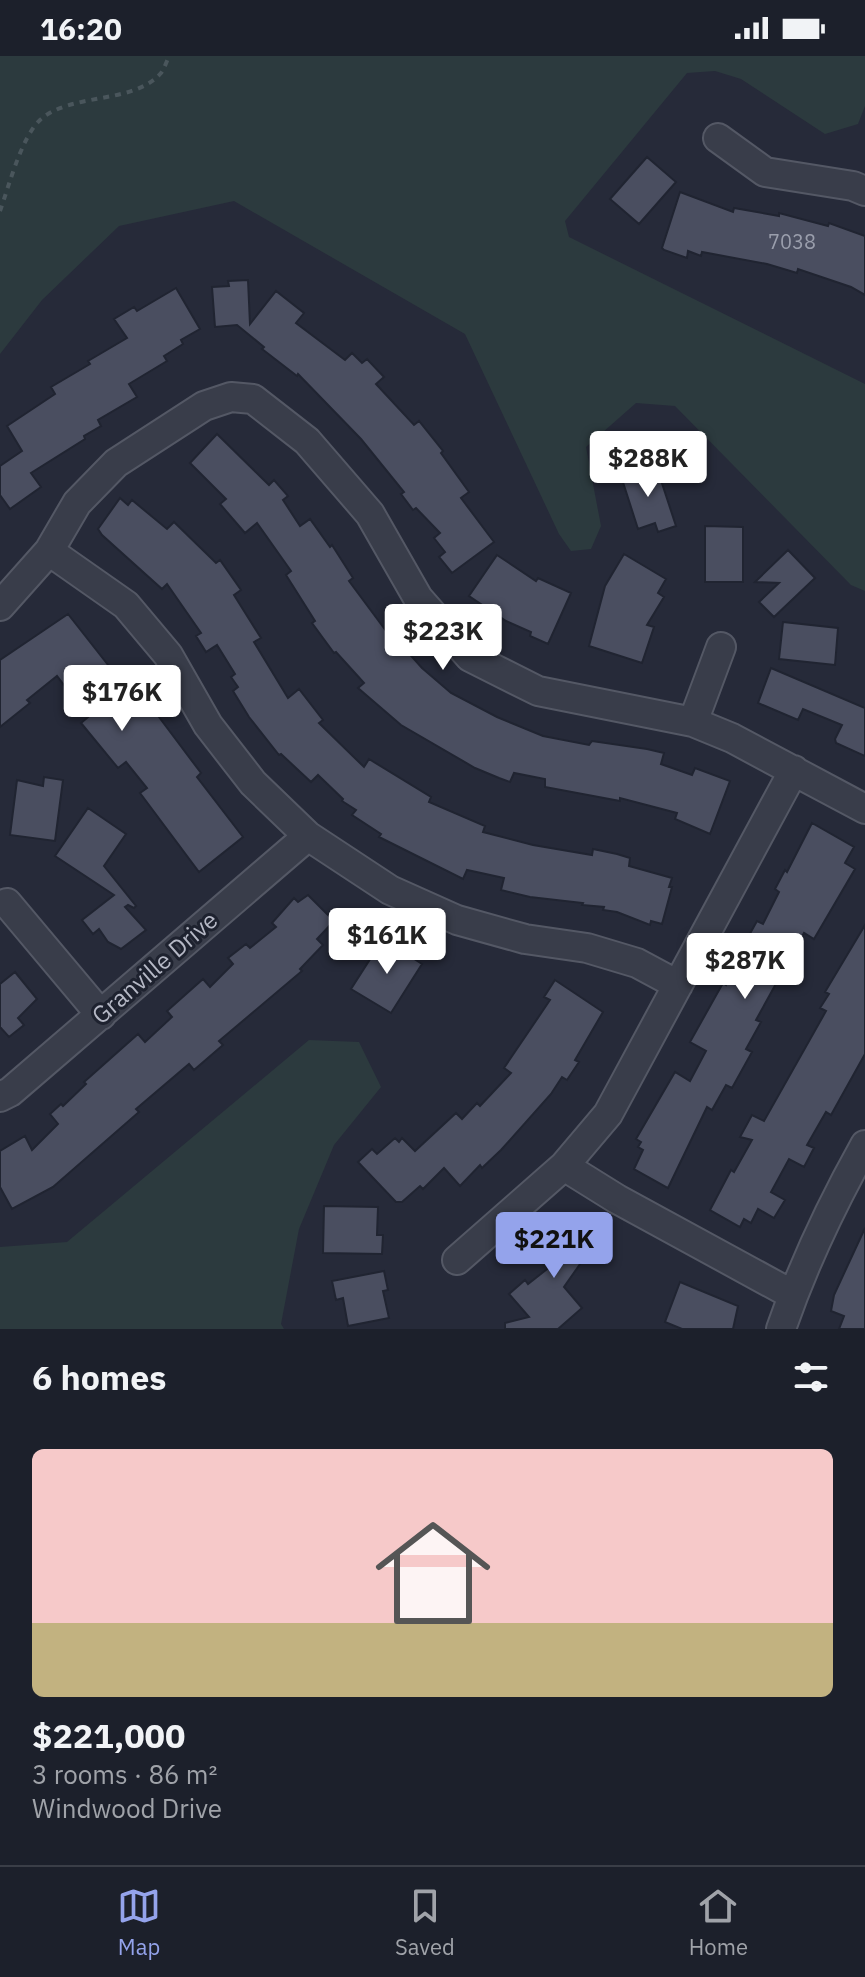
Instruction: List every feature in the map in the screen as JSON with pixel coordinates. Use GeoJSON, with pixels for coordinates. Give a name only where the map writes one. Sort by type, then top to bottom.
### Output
{"type":"FeatureCollection","features":[{"type":"Feature","properties":{"kind":"street"},"geometry":{"type":"LineString","coordinates":[[718,138],[765,172],[853,186],[865,191]]}},
{"type":"Feature","properties":{"kind":"street"},"geometry":{"type":"LineString","coordinates":[[0,606],[49,551],[77,503],[116,463],[204,406],[231,397],[253,399],[307,441],[370,514],[418,598],[470,657],[538,691],[693,722],[732,738],[865,809]]}},
{"type":"Feature","properties":{"kind":"street"},"geometry":{"type":"LineString","coordinates":[[49,551],[126,605],[168,655],[208,725],[253,783],[308,836],[390,890],[457,920],[525,939],[587,948],[637,963],[678,985]]}},
{"type":"Feature","properties":{"kind":"street"},"geometry":{"type":"LineString","coordinates":[[693,722],[721,647]]}},
{"type":"Feature","properties":{"kind":"street"},"geometry":{"type":"LineString","coordinates":[[457,1260],[564,1166],[608,1114],[794,770]]}},
{"type":"Feature","properties":{"kind":"street","name":"Granville Drive"},"geometry":{"type":"LineString","coordinates":[[0,1097],[10,1092],[101,1015],[308,836]]}},
{"type":"Feature","properties":{"kind":"street"},"geometry":{"type":"LineString","coordinates":[[7,903],[101,1015]]}},
{"type":"Feature","properties":{"kind":"street"},"geometry":{"type":"LineString","coordinates":[[781,1329],[835,1199],[865,1145]]}},
{"type":"Feature","properties":{"kind":"street"},"geometry":{"type":"LineString","coordinates":[[564,1166],[617,1199],[793,1295]]}},
{"type":"Feature","properties":{"kind":"path"},"geometry":{"type":"LineString","coordinates":[[0,211],[28,135],[38,122],[55,109],[123,93],[143,85],[161,73],[169,56]]}},
{"type":"Feature","properties":{"kind":"shaded area"},"geometry":{"type":"Polygon","coordinates":[[[0,56],[865,56],[865,106],[858,124],[825,134],[741,79],[715,71],[687,73],[565,221],[569,237],[865,384],[865,591],[851,585],[675,406],[636,403],[586,447],[601,526],[591,549],[571,551],[559,534],[465,334],[234,201],[119,226],[42,300],[0,354],[0,56]]]}},
{"type":"Feature","properties":{"kind":"shaded area"},"geometry":{"type":"Polygon","coordinates":[[[309,1040],[359,1042],[381,1087],[334,1145],[299,1229],[281,1324],[284,1329],[0,1329],[0,1247],[67,1242],[309,1040]]]}},
{"type":"Feature","properties":{"kind":"building"},"geometry":{"type":"Polygon","coordinates":[[[647,157],[676,182],[639,224],[610,199],[647,157]]]}},
{"type":"Feature","properties":{"kind":"building"},"geometry":{"type":"Polygon","coordinates":[[[680,192],[733,212],[734,208],[779,216],[779,213],[828,226],[829,223],[865,236],[865,295],[798,269],[797,273],[702,252],[701,256],[688,251],[687,258],[664,250],[662,248],[680,192]]]}},
{"type":"Feature","properties":{"kind":"building"},"geometry":{"type":"Polygon","coordinates":[[[248,280],[250,324],[276,291],[304,313],[296,323],[345,360],[352,353],[362,363],[367,359],[384,377],[376,384],[414,425],[419,421],[443,451],[441,453],[469,492],[461,498],[494,542],[452,573],[439,557],[445,552],[434,538],[440,533],[416,508],[413,510],[401,494],[404,492],[361,439],[298,374],[262,349],[264,347],[237,325],[215,327],[212,287],[229,286],[228,281],[248,280]]]}},
{"type":"Feature","properties":{"kind":"building"},"geometry":{"type":"Polygon","coordinates":[[[176,288],[200,329],[181,340],[183,344],[164,356],[167,361],[129,384],[137,397],[98,420],[101,426],[84,436],[85,439],[31,473],[41,487],[10,509],[0,495],[0,466],[22,451],[7,426],[55,394],[51,387],[127,338],[114,319],[134,307],[137,311],[176,288]]]}},
{"type":"Feature","properties":{"kind":"building"},"geometry":{"type":"Polygon","coordinates":[[[217,434],[269,485],[274,480],[288,496],[283,500],[300,526],[310,519],[330,547],[332,545],[353,578],[349,581],[395,643],[398,641],[422,668],[451,693],[543,736],[589,745],[592,741],[664,753],[661,764],[692,775],[695,768],[730,781],[710,834],[675,819],[677,813],[620,798],[620,801],[545,787],[545,779],[514,773],[510,782],[475,768],[401,725],[358,688],[364,683],[334,653],[312,623],[315,621],[286,575],[291,571],[257,523],[245,533],[220,504],[226,499],[190,463],[217,434]]]}},
{"type":"Feature","properties":{"kind":"building"},"geometry":{"type":"Polygon","coordinates":[[[656,465],[676,526],[658,532],[655,523],[638,529],[621,476],[656,465]]]}},
{"type":"Feature","properties":{"kind":"building"},"geometry":{"type":"Polygon","coordinates":[[[120,498],[128,505],[132,500],[167,529],[174,522],[216,563],[220,560],[241,590],[234,595],[261,638],[254,642],[288,698],[299,689],[323,720],[319,723],[364,767],[369,759],[431,797],[429,802],[485,826],[483,832],[592,855],[593,849],[617,854],[630,858],[629,866],[672,878],[662,924],[651,921],[650,925],[603,910],[604,907],[501,890],[504,878],[467,870],[463,879],[379,837],[381,834],[352,815],[356,810],[342,801],[318,775],[311,782],[279,755],[233,691],[238,687],[231,677],[235,674],[217,645],[206,652],[196,636],[201,633],[167,584],[162,589],[102,535],[98,529],[120,498]]]}},
{"type":"Feature","properties":{"kind":"building"},"geometry":{"type":"Polygon","coordinates":[[[705,526],[743,527],[743,582],[705,582],[705,526]]]}},
{"type":"Feature","properties":{"kind":"building"},"geometry":{"type":"Polygon","coordinates":[[[788,550],[815,578],[774,617],[759,602],[779,583],[755,582],[788,550]]]}},
{"type":"Feature","properties":{"kind":"building"},"geometry":{"type":"Polygon","coordinates":[[[624,554],[666,579],[658,593],[664,597],[647,625],[654,627],[642,663],[589,646],[605,586],[624,554]]]}},
{"type":"Feature","properties":{"kind":"building"},"geometry":{"type":"Polygon","coordinates":[[[497,555],[536,581],[538,578],[571,593],[548,644],[530,636],[531,632],[506,621],[469,596],[497,555]]]}},
{"type":"Feature","properties":{"kind":"building"},"geometry":{"type":"Polygon","coordinates":[[[68,614],[116,675],[120,673],[125,680],[131,676],[157,706],[153,709],[201,773],[197,777],[243,837],[199,872],[140,793],[147,788],[126,762],[118,768],[81,723],[88,717],[57,676],[0,727],[0,660],[68,614]]]}},
{"type":"Feature","properties":{"kind":"building"},"geometry":{"type":"Polygon","coordinates":[[[783,622],[838,628],[835,665],[779,659],[783,622]]]}},
{"type":"Feature","properties":{"kind":"building"},"geometry":{"type":"Polygon","coordinates":[[[771,668],[865,708],[865,756],[836,743],[842,725],[803,709],[798,720],[758,703],[771,668]]]}},
{"type":"Feature","properties":{"kind":"building"},"geometry":{"type":"Polygon","coordinates":[[[44,777],[63,780],[55,841],[10,835],[17,780],[43,786],[44,777]]]}},
{"type":"Feature","properties":{"kind":"building"},"geometry":{"type":"Polygon","coordinates":[[[88,808],[126,834],[104,866],[136,906],[125,907],[146,930],[121,949],[108,942],[99,929],[93,934],[82,920],[114,895],[55,856],[88,808]]]}},
{"type":"Feature","properties":{"kind":"building"},"geometry":{"type":"Polygon","coordinates":[[[812,823],[854,847],[845,863],[855,869],[814,939],[804,933],[756,1020],[761,1022],[746,1049],[752,1052],[732,1088],[726,1085],[712,1110],[707,1107],[668,1188],[634,1169],[643,1150],[638,1147],[641,1142],[636,1139],[675,1072],[690,1081],[706,1051],[690,1042],[723,983],[726,985],[734,971],[742,976],[755,944],[747,939],[757,921],[763,924],[779,892],[775,889],[812,823]]]}},
{"type":"Feature","properties":{"kind":"building"},"geometry":{"type":"Polygon","coordinates":[[[308,895],[334,921],[317,939],[323,945],[300,969],[302,971],[219,1041],[223,1045],[194,1070],[189,1064],[136,1109],[139,1112],[53,1187],[12,1209],[0,1187],[0,1151],[25,1136],[32,1150],[58,1124],[50,1114],[61,1104],[63,1106],[86,1084],[84,1082],[138,1034],[145,1042],[172,1017],[167,1011],[203,979],[210,987],[233,964],[228,958],[246,944],[250,948],[276,927],[272,923],[294,898],[298,902],[308,895]]]}},
{"type":"Feature","properties":{"kind":"building"},"geometry":{"type":"Polygon","coordinates":[[[865,925],[865,1054],[831,1115],[826,1112],[807,1145],[814,1148],[804,1167],[789,1159],[771,1192],[785,1200],[774,1218],[758,1209],[751,1223],[744,1219],[740,1227],[710,1210],[731,1170],[734,1172],[752,1140],[740,1137],[752,1115],[764,1121],[826,1011],[820,1008],[829,994],[825,992],[865,925]]]}},
{"type":"Feature","properties":{"kind":"building"},"geometry":{"type":"Polygon","coordinates":[[[383,939],[422,964],[391,1013],[351,989],[383,939]]]}},
{"type":"Feature","properties":{"kind":"building"},"geometry":{"type":"Polygon","coordinates":[[[15,972],[37,999],[18,1018],[24,1025],[9,1037],[0,1027],[0,984],[15,972]]]}},
{"type":"Feature","properties":{"kind":"building"},"geometry":{"type":"Polygon","coordinates":[[[555,980],[603,1012],[567,1080],[562,1077],[551,1094],[501,1150],[482,1168],[480,1165],[460,1186],[444,1168],[423,1189],[420,1186],[402,1202],[396,1202],[358,1162],[372,1149],[377,1154],[395,1138],[399,1142],[402,1138],[415,1151],[456,1113],[462,1119],[477,1103],[480,1106],[511,1073],[504,1068],[550,1000],[544,997],[555,980]]]}},
{"type":"Feature","properties":{"kind":"building"},"geometry":{"type":"Polygon","coordinates":[[[324,1206],[378,1207],[377,1235],[383,1235],[382,1254],[323,1253],[324,1206]]]}},
{"type":"Feature","properties":{"kind":"building"},"geometry":{"type":"Polygon","coordinates":[[[571,1217],[599,1237],[564,1287],[582,1308],[558,1329],[505,1329],[505,1323],[529,1317],[509,1294],[525,1280],[528,1284],[556,1262],[535,1248],[547,1231],[555,1237],[571,1217]]]}},
{"type":"Feature","properties":{"kind":"building"},"geometry":{"type":"Polygon","coordinates":[[[865,1228],[865,1329],[839,1329],[844,1316],[831,1311],[834,1295],[865,1228]]]}},
{"type":"Feature","properties":{"kind":"building"},"geometry":{"type":"Polygon","coordinates":[[[384,1271],[388,1290],[383,1291],[389,1318],[348,1326],[343,1298],[336,1300],[332,1281],[384,1271]]]}},
{"type":"Feature","properties":{"kind":"building"},"geometry":{"type":"Polygon","coordinates":[[[680,1282],[738,1306],[733,1329],[682,1329],[665,1322],[680,1282]]]}}]}
